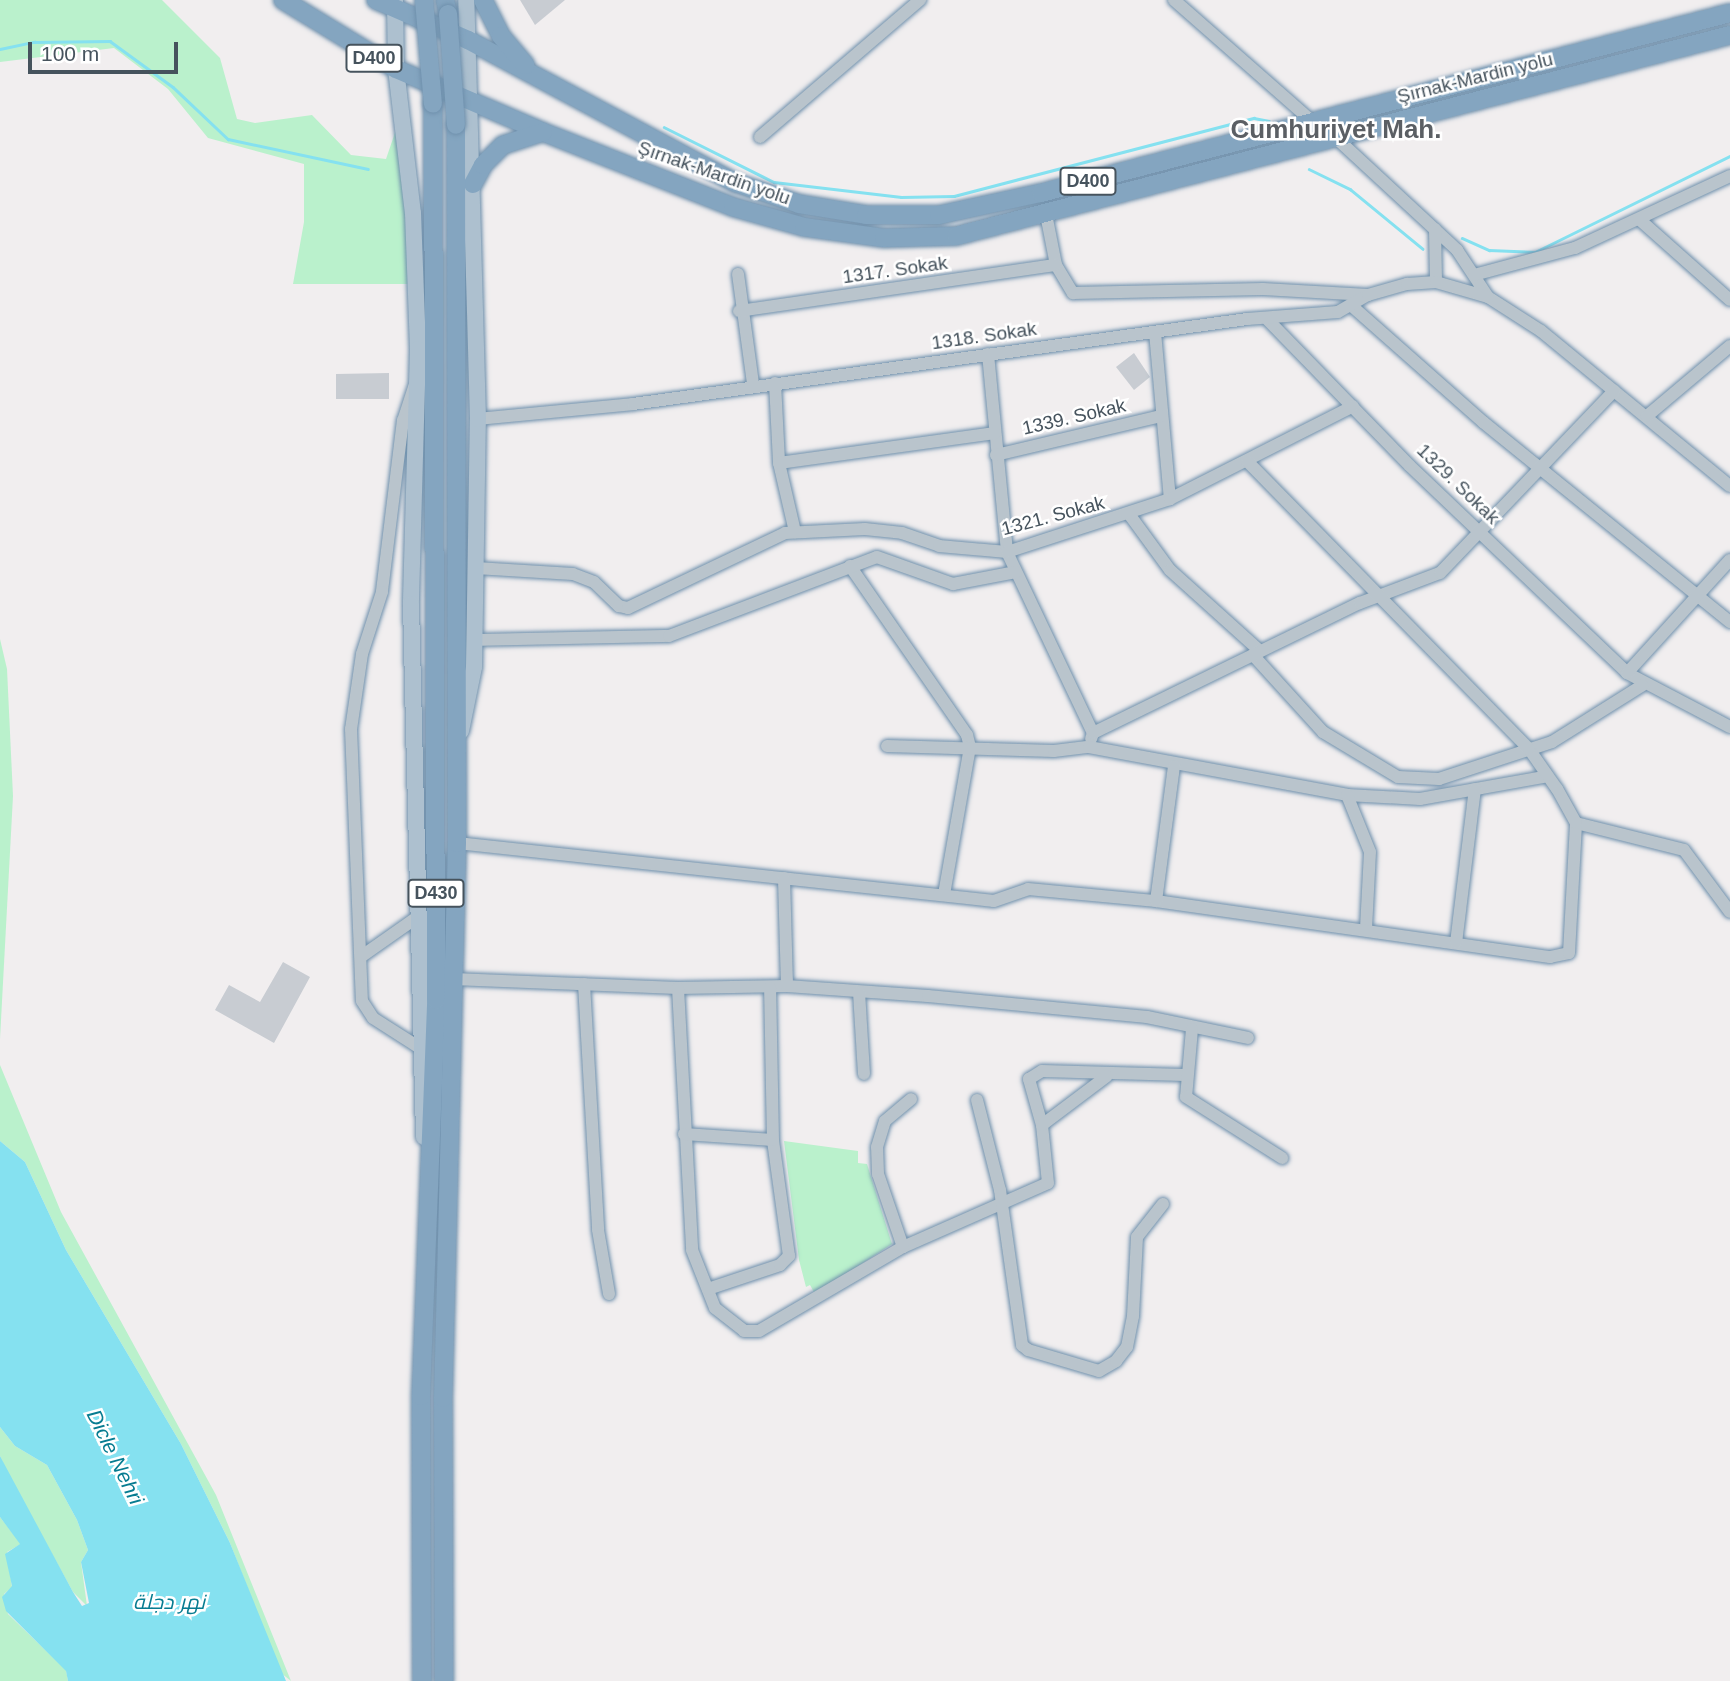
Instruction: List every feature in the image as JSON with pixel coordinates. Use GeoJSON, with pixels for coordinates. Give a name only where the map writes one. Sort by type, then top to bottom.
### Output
{"type":"FeatureCollection","features":[{"type":"Feature","properties":{"kind":"highway","name":"Şırnak-Mardin yolu"},"geometry":{"type":"LineString","coordinates":[[283,0],[396,69],[543,132],[733,207],[804,227],[884,238],[956,236],[1334,135],[1730,35]]}},
{"type":"Feature","properties":{"kind":"highway","name":"Şırnak-Mardin yolu"},"geometry":{"type":"LineString","coordinates":[[376,0],[394,5],[468,40],[736,183],[799,204],[866,215],[939,215],[1314,122],[1730,13]]}},
{"type":"Feature","properties":{"kind":"highway","name":"D430"},"geometry":{"type":"LineString","coordinates":[[422,1681],[421,1396],[436,1000],[433,104],[424,0]]}},
{"type":"Feature","properties":{"kind":"highway"},"geometry":{"type":"LineString","coordinates":[[483,0],[501,36],[535,75]]}},
{"type":"Feature","properties":{"kind":"highway","name":"D430"},"geometry":{"type":"LineString","coordinates":[[444,1681],[443,1398],[457,843],[456,125],[446,7]]}},
{"type":"Feature","properties":{"kind":"highway"},"geometry":{"type":"LineString","coordinates":[[473,184],[483,165],[503,145],[543,132]]}},
{"type":"Feature","properties":{"kind":"main road"},"geometry":{"type":"LineString","coordinates":[[457,754],[475,640],[478,419],[466,0]]}},
{"type":"Feature","properties":{"kind":"main road"},"geometry":{"type":"LineString","coordinates":[[394,5],[396,69],[413,213],[418,378],[411,604],[420,1048],[428,1205]]}},
{"type":"Feature","properties":{"kind":"street"},"geometry":{"type":"LineString","coordinates":[[760,137],[920,0]]}},
{"type":"Feature","properties":{"kind":"street"},"geometry":{"type":"LineString","coordinates":[[1174,0],[1314,122]]}},
{"type":"Feature","properties":{"kind":"street"},"geometry":{"type":"LineString","coordinates":[[1334,135],[1435,229],[1474,275],[1488,297]]}},
{"type":"Feature","properties":{"kind":"street"},"geometry":{"type":"LineString","coordinates":[[1474,275],[1575,248],[1730,176]]}},
{"type":"Feature","properties":{"kind":"street"},"geometry":{"type":"LineString","coordinates":[[1046,214],[1056,265],[1073,293],[1262,289],[1368,295],[1436,282],[1488,297],[1541,331],[1730,486]]}},
{"type":"Feature","properties":{"kind":"street"},"geometry":{"type":"LineString","coordinates":[[1640,220],[1730,300]]}},
{"type":"Feature","properties":{"kind":"street"},"geometry":{"type":"LineString","coordinates":[[1435,229],[1436,282]]}},
{"type":"Feature","properties":{"kind":"street","name":"1317. Sokak"},"geometry":{"type":"LineString","coordinates":[[739,311],[1056,265]]}},
{"type":"Feature","properties":{"kind":"street"},"geometry":{"type":"LineString","coordinates":[[738,274],[739,311],[753,384]]}},
{"type":"Feature","properties":{"kind":"street"},"geometry":{"type":"LineString","coordinates":[[1368,295],[1353,307],[1483,422],[1543,467],[1695,597],[1730,622]]}},
{"type":"Feature","properties":{"kind":"street","name":"1318. Sokak"},"geometry":{"type":"LineString","coordinates":[[478,419],[633,404],[753,384],[1353,307]]}},
{"type":"Feature","properties":{"kind":"street","name":"1329. Sokak"},"geometry":{"type":"LineString","coordinates":[[1266,318],[1627,673],[1643,685],[1730,727]]}},
{"type":"Feature","properties":{"kind":"street"},"geometry":{"type":"LineString","coordinates":[[1155,332],[1170,499]]}},
{"type":"Feature","properties":{"kind":"street"},"geometry":{"type":"LineString","coordinates":[[1647,416],[1730,346]]}},
{"type":"Feature","properties":{"kind":"street"},"geometry":{"type":"LineString","coordinates":[[988,354],[1007,552],[1093,733],[1089,747]]}},
{"type":"Feature","properties":{"kind":"street"},"geometry":{"type":"LineString","coordinates":[[418,378],[403,420],[382,592],[362,654],[351,715],[362,1001],[373,1018],[420,1048]]}},
{"type":"Feature","properties":{"kind":"street"},"geometry":{"type":"LineString","coordinates":[[775,383],[779,463],[795,532]]}},
{"type":"Feature","properties":{"kind":"street"},"geometry":{"type":"LineString","coordinates":[[1093,733],[1360,603],[1379,600],[1440,573],[1483,534],[1614,391]]}},
{"type":"Feature","properties":{"kind":"street","name":"1321. Sokak"},"geometry":{"type":"LineString","coordinates":[[476,568],[573,574],[594,582],[619,607],[628,608],[720,561],[795,532],[865,529],[902,533],[939,546],[1007,552],[1170,499],[1353,406]]}},
{"type":"Feature","properties":{"kind":"street","name":"1339. Sokak"},"geometry":{"type":"LineString","coordinates":[[996,454],[1161,416]]}},
{"type":"Feature","properties":{"kind":"street"},"geometry":{"type":"LineString","coordinates":[[779,463],[995,433]]}},
{"type":"Feature","properties":{"kind":"street"},"geometry":{"type":"LineString","coordinates":[[457,843],[994,901],[1028,889],[1156,901],[1550,957],[1569,953],[1576,823],[1544,777],[1529,749],[1379,600],[1247,461]]}},
{"type":"Feature","properties":{"kind":"street"},"geometry":{"type":"LineString","coordinates":[[1129,514],[1170,570],[1256,653],[1323,732],[1398,777],[1439,779],[1529,749],[1579,728],[1643,685]]}},
{"type":"Feature","properties":{"kind":"street"},"geometry":{"type":"LineString","coordinates":[[475,640],[669,636],[850,566],[887,558],[953,584],[1016,572]]}},
{"type":"Feature","properties":{"kind":"street"},"geometry":{"type":"LineString","coordinates":[[1627,673],[1730,560]]}},
{"type":"Feature","properties":{"kind":"street"},"geometry":{"type":"LineString","coordinates":[[850,566],[970,747],[944,895]]}},
{"type":"Feature","properties":{"kind":"street"},"geometry":{"type":"LineString","coordinates":[[887,746],[1054,751],[1089,747],[1174,766],[1347,795],[1420,799],[1544,777]]}},
{"type":"Feature","properties":{"kind":"street"},"geometry":{"type":"LineString","coordinates":[[1156,901],[1174,766]]}},
{"type":"Feature","properties":{"kind":"street"},"geometry":{"type":"LineString","coordinates":[[1456,943],[1475,789]]}},
{"type":"Feature","properties":{"kind":"street"},"geometry":{"type":"LineString","coordinates":[[1347,795],[1370,852],[1366,929]]}},
{"type":"Feature","properties":{"kind":"street"},"geometry":{"type":"LineString","coordinates":[[1576,823],[1684,850],[1730,912]]}},
{"type":"Feature","properties":{"kind":"street"},"geometry":{"type":"LineString","coordinates":[[784,878],[787,986]]}},
{"type":"Feature","properties":{"kind":"street"},"geometry":{"type":"LineString","coordinates":[[362,956],[419,916]]}},
{"type":"Feature","properties":{"kind":"street"},"geometry":{"type":"LineString","coordinates":[[453,979],[678,988],[787,986],[1147,1017],[1192,1029],[1248,1038]]}},
{"type":"Feature","properties":{"kind":"street"},"geometry":{"type":"LineString","coordinates":[[584,984],[598,1230],[609,1294]]}},
{"type":"Feature","properties":{"kind":"street"},"geometry":{"type":"LineString","coordinates":[[678,988],[692,1250],[708,1289],[731,1325],[759,1331],[903,1247],[1048,1183],[1042,1125],[1029,1079],[1042,1071],[1107,1076],[1185,1075]]}},
{"type":"Feature","properties":{"kind":"street"},"geometry":{"type":"LineString","coordinates":[[708,1289],[780,1265],[789,1256],[774,1140],[770,988]]}},
{"type":"Feature","properties":{"kind":"street"},"geometry":{"type":"LineString","coordinates":[[859,992],[864,1074]]}},
{"type":"Feature","properties":{"kind":"street"},"geometry":{"type":"LineString","coordinates":[[1192,1029],[1185,1075],[1186,1097],[1194,1107],[1282,1158]]}},
{"type":"Feature","properties":{"kind":"street"},"geometry":{"type":"LineString","coordinates":[[1042,1125],[1107,1076]]}},
{"type":"Feature","properties":{"kind":"street"},"geometry":{"type":"LineString","coordinates":[[903,1247],[878,1174],[877,1147],[885,1121],[911,1099]]}},
{"type":"Feature","properties":{"kind":"street"},"geometry":{"type":"LineString","coordinates":[[977,1100],[1000,1202],[1022,1345],[1099,1371],[1127,1347],[1137,1237],[1163,1204]]}},
{"type":"Feature","properties":{"kind":"street"},"geometry":{"type":"LineString","coordinates":[[684,1134],[774,1140]]}},
{"type":"Feature","properties":{"kind":"green space"},"geometry":{"type":"Polygon","coordinates":[[[0,0],[162,0],[220,58],[237,119],[255,123],[312,115],[351,155],[386,159],[401,115],[416,284],[293,284],[304,222],[304,164],[208,138],[168,89],[114,48],[0,62],[0,0]]]}},
{"type":"Feature","properties":{"kind":"green space"},"geometry":{"type":"Polygon","coordinates":[[[0,639],[7,669],[13,796],[0,1039],[0,639]]]}},
{"type":"Feature","properties":{"kind":"green space"},"geometry":{"type":"Polygon","coordinates":[[[0,1065],[61,1212],[216,1495],[291,1681],[281,1673],[230,1543],[181,1444],[66,1250],[25,1162],[0,1141],[0,1065]]]}},
{"type":"Feature","properties":{"kind":"green space"},"geometry":{"type":"Polygon","coordinates":[[[784,1141],[858,1151],[858,1163],[867,1164],[892,1244],[815,1294],[810,1285],[806,1287],[799,1260],[784,1141]]]}},
{"type":"Feature","properties":{"kind":"green space"},"geometry":{"type":"Polygon","coordinates":[[[0,1427],[15,1446],[47,1465],[77,1520],[88,1550],[81,1562],[87,1606],[73,1592],[8,1474],[0,1456],[0,1427]]]}},
{"type":"Feature","properties":{"kind":"green space"},"geometry":{"type":"Polygon","coordinates":[[[0,1517],[21,1544],[7,1552],[12,1587],[4,1594],[8,1614],[66,1670],[68,1681],[0,1681],[0,1517]]]}},
{"type":"Feature","properties":{"kind":"water","name":"نهر دجلة"},"geometry":{"type":"Polygon","coordinates":[[[0,1141],[25,1162],[66,1250],[181,1444],[230,1543],[286,1681],[68,1681],[66,1671],[6,1611],[2,1597],[12,1586],[5,1554],[20,1544],[0,1517],[0,1456],[73,1592],[82,1606],[89,1603],[81,1562],[88,1550],[77,1520],[47,1465],[15,1446],[0,1427],[0,1141]]]}},
{"type":"Feature","properties":{"kind":"building"},"geometry":{"type":"Polygon","coordinates":[[[520,0],[565,0],[535,25],[520,0]]]}},
{"type":"Feature","properties":{"kind":"building"},"geometry":{"type":"Polygon","coordinates":[[[1134,353],[1150,377],[1134,390],[1116,367],[1134,353]]]}},
{"type":"Feature","properties":{"kind":"building"},"geometry":{"type":"Polygon","coordinates":[[[389,373],[389,399],[336,399],[336,374],[389,373]]]}},
{"type":"Feature","properties":{"kind":"building"},"geometry":{"type":"Polygon","coordinates":[[[283,962],[310,977],[274,1043],[215,1010],[229,985],[260,1002],[283,962]]]}},
{"type":"Feature","properties":{"kind":"waterway"},"geometry":{"type":"LineString","coordinates":[[0,49],[34,42],[110,41],[173,87],[228,139],[368,169]]}},
{"type":"Feature","properties":{"kind":"waterway"},"geometry":{"type":"LineString","coordinates":[[664,127],[774,182],[901,197],[954,196],[1254,118],[1269,121]]}},
{"type":"Feature","properties":{"kind":"waterway"},"geometry":{"type":"LineString","coordinates":[[1462,238],[1489,250],[1535,252],[1730,156]]}},
{"type":"Feature","properties":{"kind":"waterway"},"geometry":{"type":"LineString","coordinates":[[1309,169],[1350,189],[1423,249]]}},
{"type":"Feature","properties":{"kind":"district","name":"Cumhuriyet Mah."},"geometry":{"type":"Point","coordinates":[1336,130]}},
{"type":"Feature","properties":{"kind":"water label","name":"Dicle Nehri"},"geometry":{"type":"Point","coordinates":[115,1457]}}]}
